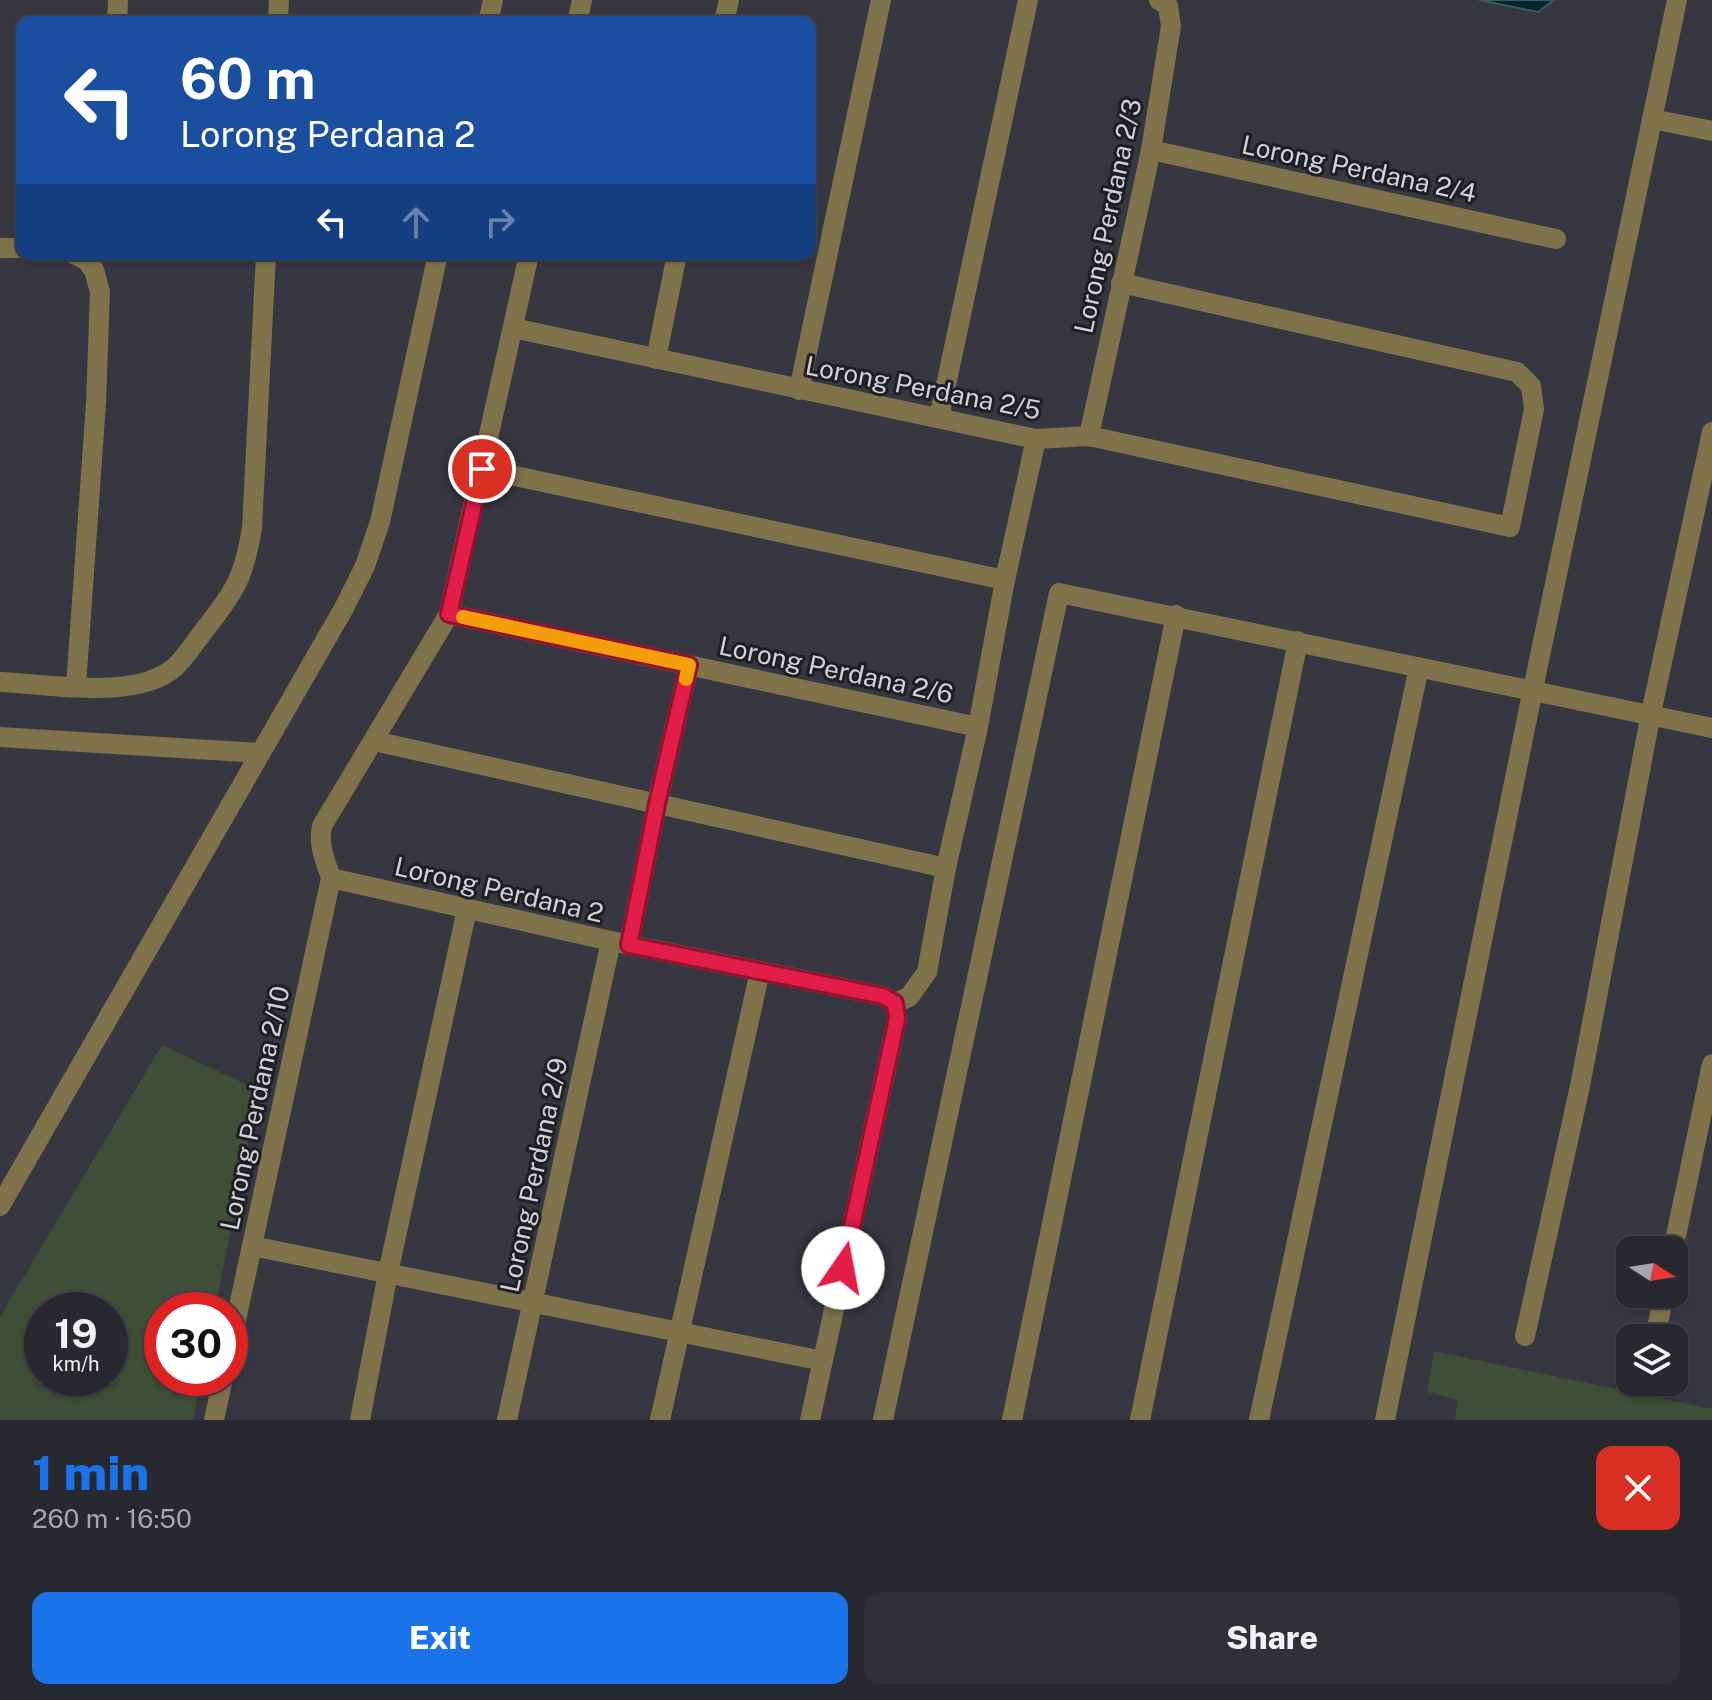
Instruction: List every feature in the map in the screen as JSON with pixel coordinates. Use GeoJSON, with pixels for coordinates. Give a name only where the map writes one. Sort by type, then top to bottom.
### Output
{"type":"FeatureCollection","features":[{"type":"Feature","properties":{"kind":"street"},"geometry":{"type":"LineString","coordinates":[[799,390],[881,0]]}},
{"type":"Feature","properties":{"kind":"street"},"geometry":{"type":"LineString","coordinates":[[939,418],[1028,0]]}},
{"type":"Feature","properties":{"kind":"street"},"geometry":{"type":"LineString","coordinates":[[1385,1420],[1677,0]]}},
{"type":"Feature","properties":{"kind":"street","name":"Lorong Perdana 2/3"},"geometry":{"type":"LineString","coordinates":[[1089,436],[1151,150],[1171,26],[1164,3]]}},
{"type":"Feature","properties":{"kind":"street"},"geometry":{"type":"LineString","coordinates":[[1652,119],[1712,131]]}},
{"type":"Feature","properties":{"kind":"street","name":"Lorong Perdana 2/4"},"geometry":{"type":"LineString","coordinates":[[1151,150],[1556,239]]}},
{"type":"Feature","properties":{"kind":"street"},"geometry":{"type":"LineString","coordinates":[[76,686],[96,403],[100,292],[94,270],[86,260]]}},
{"type":"Feature","properties":{"kind":"street"},"geometry":{"type":"LineString","coordinates":[[0,682],[114,688],[147,684],[175,667],[231,596],[246,565],[252,528],[266,260]]}},
{"type":"Feature","properties":{"kind":"street"},"geometry":{"type":"LineString","coordinates":[[0,1206],[344,608],[365,566],[380,522],[437,260]]}},
{"type":"Feature","properties":{"kind":"street"},"geometry":{"type":"LineString","coordinates":[[331,878],[322,850],[322,826],[449,614],[528,260]]}},
{"type":"Feature","properties":{"kind":"street"},"geometry":{"type":"LineString","coordinates":[[656,359],[676,260]]}},
{"type":"Feature","properties":{"kind":"street","name":"Lorong Perdana 2/5"},"geometry":{"type":"LineString","coordinates":[[513,328],[1036,439],[1089,436],[1510,527],[1534,409],[1531,386],[1517,372],[1121,283]]}},
{"type":"Feature","properties":{"kind":"street"},"geometry":{"type":"LineString","coordinates":[[1525,1336],[1580,1086],[1651,713],[1712,432]]}},
{"type":"Feature","properties":{"kind":"street"},"geometry":{"type":"LineString","coordinates":[[810,1420],[897,1019],[895,1003],[909,997],[927,972],[1036,439]]}},
{"type":"Feature","properties":{"kind":"street"},"geometry":{"type":"LineString","coordinates":[[482,469],[1005,580]]}},
{"type":"Feature","properties":{"kind":"street"},"geometry":{"type":"LineString","coordinates":[[883,1420],[1059,593],[1712,728]]}},
{"type":"Feature","properties":{"kind":"street","name":"Lorong Perdana 2/6"},"geometry":{"type":"LineString","coordinates":[[449,614],[978,727]]}},
{"type":"Feature","properties":{"kind":"street"},"geometry":{"type":"LineString","coordinates":[[1012,1420],[1176,615]]}},
{"type":"Feature","properties":{"kind":"street"},"geometry":{"type":"LineString","coordinates":[[1140,1420],[1298,641]]}},
{"type":"Feature","properties":{"kind":"street","name":"Lorong Perdana 2/9"},"geometry":{"type":"LineString","coordinates":[[507,1420],[689,665]]}},
{"type":"Feature","properties":{"kind":"street"},"geometry":{"type":"LineString","coordinates":[[1259,1420],[1419,667]]}},
{"type":"Feature","properties":{"kind":"street"},"geometry":{"type":"LineString","coordinates":[[0,737],[259,753]]}},
{"type":"Feature","properties":{"kind":"street"},"geometry":{"type":"LineString","coordinates":[[374,741],[946,868]]}},
{"type":"Feature","properties":{"kind":"street","name":"Lorong Perdana 2"},"geometry":{"type":"LineString","coordinates":[[331,878],[620,943],[883,996],[895,1003]]}},
{"type":"Feature","properties":{"kind":"street","name":"Lorong Perdana 2/10"},"geometry":{"type":"LineString","coordinates":[[242,1292],[331,878]]}},
{"type":"Feature","properties":{"kind":"street"},"geometry":{"type":"LineString","coordinates":[[360,1420],[388,1273],[467,909]]}},
{"type":"Feature","properties":{"kind":"street"},"geometry":{"type":"LineString","coordinates":[[660,1420],[760,971]]}},
{"type":"Feature","properties":{"kind":"street"},"geometry":{"type":"LineString","coordinates":[[1676,1236],[1712,1064]]}},
{"type":"Feature","properties":{"kind":"street"},"geometry":{"type":"LineString","coordinates":[[252,1246],[823,1361]]}},
{"type":"Feature","properties":{"kind":"street"},"geometry":{"type":"LineString","coordinates":[[214,1420],[219,1396]]}},
{"type":"Feature","properties":{"kind":"green space"},"geometry":{"type":"Polygon","coordinates":[[[162,1045],[258,1090],[219,1292],[144,1292],[144,1396],[198,1396],[193,1420],[0,1420],[0,1316],[162,1045]]]}},
{"type":"Feature","properties":{"kind":"green space"},"geometry":{"type":"Polygon","coordinates":[[[1434,1351],[1616,1389],[1616,1396],[1650,1396],[1712,1409],[1712,1420],[1455,1420],[1458,1400],[1427,1392],[1434,1351]]]}},
{"type":"Feature","properties":{"kind":"water"},"geometry":{"type":"Polygon","coordinates":[[[1479,0],[1554,0],[1538,12],[1479,0]]]}},
{"type":"Feature","properties":{"kind":"slow traffic"},"geometry":{"type":"LineString","coordinates":[[463,617],[689,665],[686,679]]}},
{"type":"Feature","properties":{"kind":"route"},"geometry":{"type":"LineString","coordinates":[[482,469],[449,614],[689,665],[629,945],[883,996],[895,1003],[897,1019],[843,1268]]}}]}
